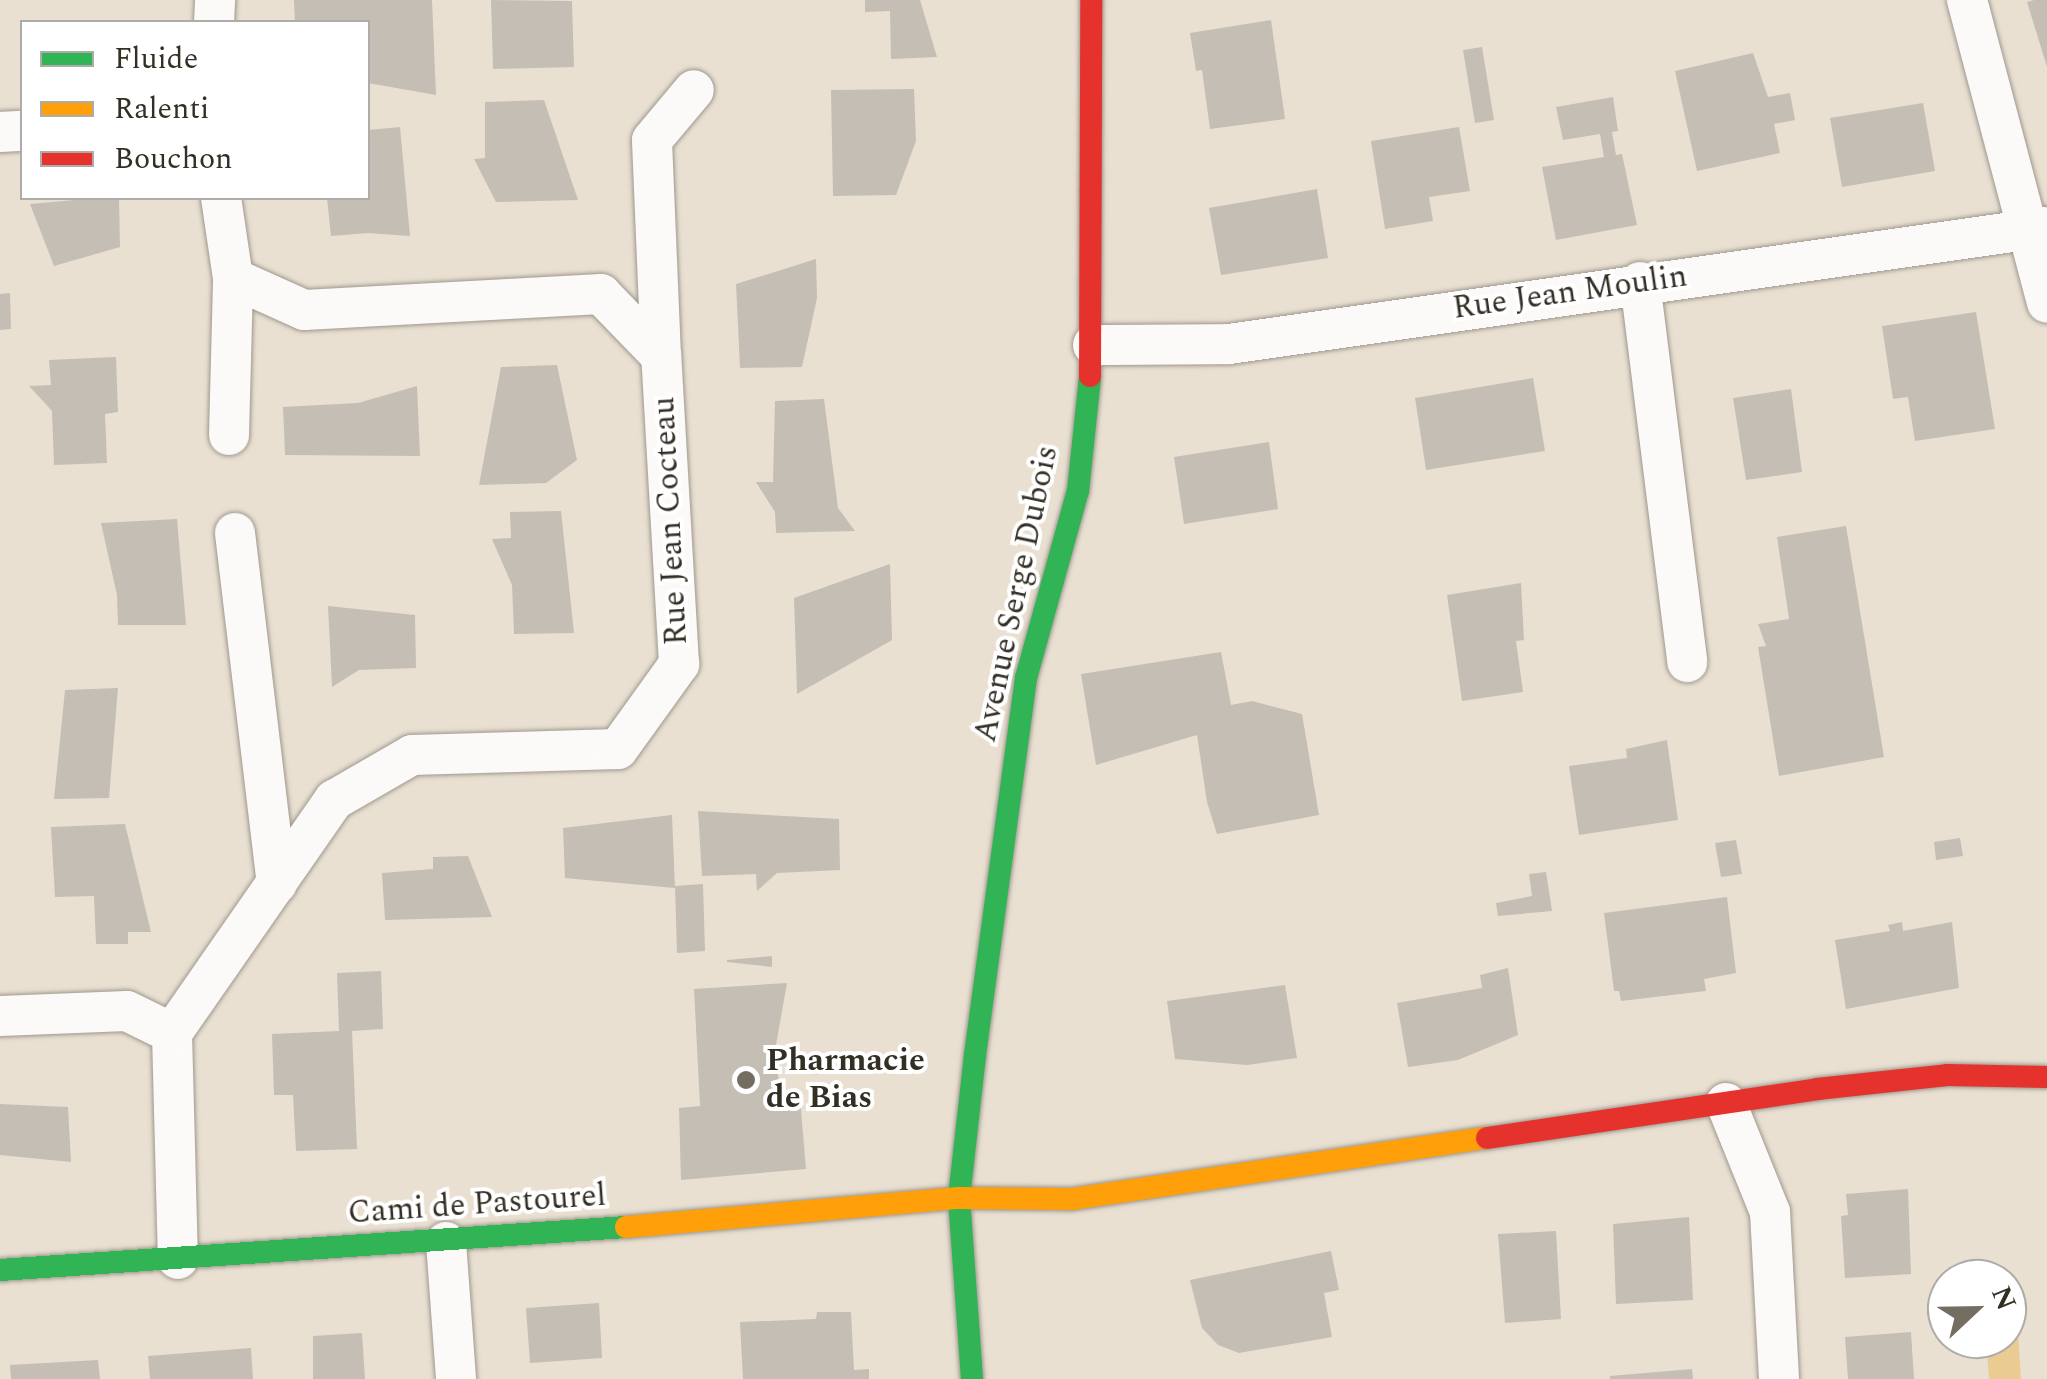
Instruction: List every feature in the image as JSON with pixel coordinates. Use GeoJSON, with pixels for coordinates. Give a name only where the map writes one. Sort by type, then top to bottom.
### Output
{"type":"FeatureCollection","features":[{"type":"Feature","properties":{"kind":"street","name":"Avenue Serge Dubois"},"geometry":{"type":"LineString","coordinates":[[972,1379],[959,1198],[1026,678],[1078,491],[1093,345],[1091,0]]}},
{"type":"Feature","properties":{"kind":"street"},"geometry":{"type":"LineString","coordinates":[[1967,0],[2038,229],[2047,303]]}},
{"type":"Feature","properties":{"kind":"street","name":"Rue Jean Cocteau"},"geometry":{"type":"LineString","coordinates":[[172,1034],[334,800],[412,755],[618,749],[679,664],[652,140],[694,90]]}},
{"type":"Feature","properties":{"kind":"street"},"geometry":{"type":"LineString","coordinates":[[221,200],[233,278],[229,435]]}},
{"type":"Feature","properties":{"kind":"street","name":"Rue Jean Moulin"},"geometry":{"type":"LineString","coordinates":[[1093,345],[1229,344],[1640,282],[2038,229]]}},
{"type":"Feature","properties":{"kind":"street","name":"Rue Jean Cocteau"},"geometry":{"type":"LineString","coordinates":[[233,278],[304,310],[601,294],[661,356]]}},
{"type":"Feature","properties":{"kind":"street"},"geometry":{"type":"LineString","coordinates":[[1640,282],[1687,662]]}},
{"type":"Feature","properties":{"kind":"street"},"geometry":{"type":"LineString","coordinates":[[235,533],[277,883]]}},
{"type":"Feature","properties":{"kind":"street"},"geometry":{"type":"LineString","coordinates":[[0,1016],[127,1010],[172,1034],[178,1259]]}},
{"type":"Feature","properties":{"kind":"street","name":"Cami de Pastourel"},"geometry":{"type":"LineString","coordinates":[[0,1270],[446,1242],[959,1198],[1072,1199],[1726,1102],[1947,1076],[2047,1077]]}},
{"type":"Feature","properties":{"kind":"street"},"geometry":{"type":"LineString","coordinates":[[1726,1102],[1770,1212],[1779,1379]]}},
{"type":"Feature","properties":{"kind":"street"},"geometry":{"type":"LineString","coordinates":[[446,1242],[456,1379]]}},
{"type":"Feature","properties":{"kind":"shaded area"},"geometry":{"type":"Polygon","coordinates":[[[1988,1359],[2020,1359],[2021,1379],[1989,1379],[1988,1359]]]}},
{"type":"Feature","properties":{"kind":"building"},"geometry":{"type":"Polygon","coordinates":[[[294,0],[432,0],[436,95],[370,83],[370,20],[295,20],[294,0]]]}},
{"type":"Feature","properties":{"kind":"building"},"geometry":{"type":"Polygon","coordinates":[[[491,0],[572,1],[574,67],[493,69],[491,0]]]}},
{"type":"Feature","properties":{"kind":"building"},"geometry":{"type":"Polygon","coordinates":[[[865,0],[920,0],[937,57],[891,59],[890,11],[865,12],[865,0]]]}},
{"type":"Feature","properties":{"kind":"building"},"geometry":{"type":"Polygon","coordinates":[[[2047,0],[2047,67],[2027,2],[2047,0]]]}},
{"type":"Feature","properties":{"kind":"building"},"geometry":{"type":"Polygon","coordinates":[[[1271,20],[1285,119],[1210,129],[1202,70],[1196,71],[1190,33],[1271,20]]]}},
{"type":"Feature","properties":{"kind":"building"},"geometry":{"type":"Polygon","coordinates":[[[1482,47],[1494,120],[1475,123],[1463,50],[1482,47]]]}},
{"type":"Feature","properties":{"kind":"building"},"geometry":{"type":"Polygon","coordinates":[[[1753,53],[1768,97],[1790,93],[1795,120],[1774,124],[1780,153],[1697,171],[1675,71],[1753,53]]]}},
{"type":"Feature","properties":{"kind":"building"},"geometry":{"type":"Polygon","coordinates":[[[914,89],[916,141],[896,195],[833,196],[831,90],[914,89]]]}},
{"type":"Feature","properties":{"kind":"building"},"geometry":{"type":"Polygon","coordinates":[[[1613,97],[1618,131],[1612,132],[1616,155],[1622,154],[1637,225],[1556,240],[1542,167],[1604,157],[1600,134],[1563,140],[1556,107],[1613,97]]]}},
{"type":"Feature","properties":{"kind":"building"},"geometry":{"type":"Polygon","coordinates":[[[544,100],[578,200],[496,202],[474,159],[485,158],[485,102],[544,100]]]}},
{"type":"Feature","properties":{"kind":"building"},"geometry":{"type":"Polygon","coordinates":[[[1923,103],[1935,171],[1842,187],[1830,118],[1923,103]]]}},
{"type":"Feature","properties":{"kind":"building"},"geometry":{"type":"Polygon","coordinates":[[[400,127],[410,236],[331,236],[327,200],[370,200],[370,130],[400,127]]]}},
{"type":"Feature","properties":{"kind":"building"},"geometry":{"type":"Polygon","coordinates":[[[1459,127],[1470,191],[1429,197],[1433,221],[1385,229],[1371,141],[1459,127]]]}},
{"type":"Feature","properties":{"kind":"building"},"geometry":{"type":"Polygon","coordinates":[[[1317,189],[1328,258],[1221,275],[1209,208],[1317,189]]]}},
{"type":"Feature","properties":{"kind":"building"},"geometry":{"type":"Polygon","coordinates":[[[119,200],[120,247],[54,266],[30,204],[119,200]]]}},
{"type":"Feature","properties":{"kind":"building"},"geometry":{"type":"Polygon","coordinates":[[[816,259],[817,298],[802,367],[740,368],[736,284],[816,259]]]}},
{"type":"Feature","properties":{"kind":"building"},"geometry":{"type":"Polygon","coordinates":[[[10,293],[11,329],[0,330],[0,294],[10,293]]]}},
{"type":"Feature","properties":{"kind":"building"},"geometry":{"type":"Polygon","coordinates":[[[1976,312],[1995,429],[1915,441],[1908,397],[1893,399],[1882,326],[1976,312]]]}},
{"type":"Feature","properties":{"kind":"building"},"geometry":{"type":"Polygon","coordinates":[[[116,357],[118,412],[105,414],[107,463],[54,465],[52,411],[29,386],[51,385],[49,360],[116,357]]]}},
{"type":"Feature","properties":{"kind":"building"},"geometry":{"type":"Polygon","coordinates":[[[557,365],[577,460],[546,483],[479,485],[501,367],[557,365]]]}},
{"type":"Feature","properties":{"kind":"building"},"geometry":{"type":"Polygon","coordinates":[[[1533,378],[1545,451],[1426,470],[1415,398],[1533,378]]]}},
{"type":"Feature","properties":{"kind":"building"},"geometry":{"type":"Polygon","coordinates":[[[417,386],[420,456],[285,455],[283,407],[358,403],[417,386]]]}},
{"type":"Feature","properties":{"kind":"building"},"geometry":{"type":"Polygon","coordinates":[[[1791,389],[1802,472],[1746,480],[1733,398],[1791,389]]]}},
{"type":"Feature","properties":{"kind":"building"},"geometry":{"type":"Polygon","coordinates":[[[824,399],[838,508],[855,531],[776,533],[775,512],[756,482],[773,482],[775,401],[824,399]]]}},
{"type":"Feature","properties":{"kind":"building"},"geometry":{"type":"Polygon","coordinates":[[[1269,442],[1278,509],[1184,524],[1174,457],[1269,442]]]}},
{"type":"Feature","properties":{"kind":"building"},"geometry":{"type":"Polygon","coordinates":[[[561,511],[574,633],[514,634],[512,585],[492,539],[511,538],[510,512],[561,511]]]}},
{"type":"Feature","properties":{"kind":"building"},"geometry":{"type":"Polygon","coordinates":[[[177,519],[186,625],[118,625],[117,595],[101,523],[177,519]]]}},
{"type":"Feature","properties":{"kind":"building"},"geometry":{"type":"Polygon","coordinates":[[[1846,526],[1884,757],[1779,776],[1758,647],[1766,646],[1758,624],[1789,619],[1777,537],[1846,526]]]}},
{"type":"Feature","properties":{"kind":"building"},"geometry":{"type":"Polygon","coordinates":[[[890,564],[892,640],[797,694],[794,598],[890,564]]]}},
{"type":"Feature","properties":{"kind":"building"},"geometry":{"type":"Polygon","coordinates":[[[1521,583],[1524,640],[1516,641],[1523,692],[1462,701],[1447,595],[1521,583]]]}},
{"type":"Feature","properties":{"kind":"building"},"geometry":{"type":"Polygon","coordinates":[[[328,606],[415,615],[416,668],[359,670],[332,687],[328,606]]]}},
{"type":"Feature","properties":{"kind":"building"},"geometry":{"type":"Polygon","coordinates":[[[1221,652],[1231,705],[1252,701],[1302,714],[1319,815],[1217,834],[1207,802],[1197,735],[1096,765],[1081,674],[1221,652]]]}},
{"type":"Feature","properties":{"kind":"building"},"geometry":{"type":"Polygon","coordinates":[[[118,688],[109,798],[54,799],[65,690],[118,688]]]}},
{"type":"Feature","properties":{"kind":"building"},"geometry":{"type":"Polygon","coordinates":[[[1667,740],[1678,820],[1579,835],[1569,766],[1627,758],[1626,749],[1667,740]]]}},
{"type":"Feature","properties":{"kind":"building"},"geometry":{"type":"Polygon","coordinates":[[[698,811],[839,819],[840,870],[777,873],[757,891],[756,874],[702,876],[698,811]]]}},
{"type":"Feature","properties":{"kind":"building"},"geometry":{"type":"Polygon","coordinates":[[[672,815],[675,888],[565,878],[563,828],[672,815]]]}},
{"type":"Feature","properties":{"kind":"building"},"geometry":{"type":"Polygon","coordinates":[[[125,824],[151,932],[128,932],[128,944],[96,944],[94,896],[55,897],[51,827],[125,824]]]}},
{"type":"Feature","properties":{"kind":"building"},"geometry":{"type":"Polygon","coordinates":[[[1960,838],[1963,856],[1936,860],[1934,842],[1960,838]]]}},
{"type":"Feature","properties":{"kind":"building"},"geometry":{"type":"Polygon","coordinates":[[[1736,840],[1742,874],[1721,877],[1715,843],[1736,840]]]}},
{"type":"Feature","properties":{"kind":"building"},"geometry":{"type":"Polygon","coordinates":[[[468,856],[492,917],[385,920],[382,873],[433,869],[433,857],[468,856]]]}},
{"type":"Feature","properties":{"kind":"building"},"geometry":{"type":"Polygon","coordinates":[[[1546,872],[1552,911],[1498,916],[1496,903],[1532,896],[1529,874],[1546,872]]]}},
{"type":"Feature","properties":{"kind":"building"},"geometry":{"type":"Polygon","coordinates":[[[703,884],[705,951],[677,953],[675,886],[703,884]]]}},
{"type":"Feature","properties":{"kind":"building"},"geometry":{"type":"Polygon","coordinates":[[[1727,897],[1736,973],[1704,979],[1706,991],[1621,1001],[1619,991],[1614,991],[1604,913],[1727,897]]]}},
{"type":"Feature","properties":{"kind":"building"},"geometry":{"type":"Polygon","coordinates":[[[1902,922],[1903,931],[1952,922],[1959,988],[1846,1009],[1835,940],[1890,931],[1888,925],[1902,922]]]}},
{"type":"Feature","properties":{"kind":"building"},"geometry":{"type":"Polygon","coordinates":[[[772,956],[772,967],[727,962],[727,960],[772,956]]]}},
{"type":"Feature","properties":{"kind":"building"},"geometry":{"type":"Polygon","coordinates":[[[1508,968],[1518,1035],[1458,1060],[1408,1067],[1397,1003],[1482,988],[1480,975],[1508,968]]]}},
{"type":"Feature","properties":{"kind":"building"},"geometry":{"type":"Polygon","coordinates":[[[381,971],[383,1029],[352,1031],[357,1149],[296,1151],[293,1095],[274,1095],[272,1034],[339,1031],[337,973],[381,971]]]}},
{"type":"Feature","properties":{"kind":"building"},"geometry":{"type":"Polygon","coordinates":[[[787,983],[776,1045],[780,1100],[800,1098],[806,1169],[681,1180],[679,1108],[700,1106],[694,989],[787,983]]]}},
{"type":"Feature","properties":{"kind":"building"},"geometry":{"type":"Polygon","coordinates":[[[1285,985],[1297,1058],[1247,1065],[1175,1059],[1167,1001],[1285,985]]]}},
{"type":"Feature","properties":{"kind":"building"},"geometry":{"type":"Polygon","coordinates":[[[0,1104],[68,1107],[71,1162],[0,1155],[0,1104]]]}},
{"type":"Feature","properties":{"kind":"building"},"geometry":{"type":"Polygon","coordinates":[[[1908,1189],[1911,1274],[1845,1278],[1841,1216],[1848,1215],[1846,1194],[1908,1189]]]}},
{"type":"Feature","properties":{"kind":"building"},"geometry":{"type":"Polygon","coordinates":[[[1689,1217],[1693,1300],[1616,1304],[1613,1224],[1689,1217]]]}},
{"type":"Feature","properties":{"kind":"building"},"geometry":{"type":"Polygon","coordinates":[[[1556,1231],[1561,1319],[1505,1323],[1498,1234],[1556,1231]]]}},
{"type":"Feature","properties":{"kind":"building"},"geometry":{"type":"Polygon","coordinates":[[[1331,1251],[1339,1290],[1324,1293],[1332,1337],[1239,1353],[1218,1345],[1202,1328],[1190,1280],[1331,1251]]]}},
{"type":"Feature","properties":{"kind":"building"},"geometry":{"type":"Polygon","coordinates":[[[599,1303],[602,1358],[530,1363],[526,1308],[599,1303]]]}},
{"type":"Feature","properties":{"kind":"building"},"geometry":{"type":"Polygon","coordinates":[[[817,1312],[851,1312],[854,1370],[869,1369],[869,1379],[743,1379],[740,1322],[816,1319],[817,1312]]]}},
{"type":"Feature","properties":{"kind":"building"},"geometry":{"type":"Polygon","coordinates":[[[1911,1332],[1914,1379],[1848,1379],[1845,1337],[1911,1332]]]}},
{"type":"Feature","properties":{"kind":"building"},"geometry":{"type":"Polygon","coordinates":[[[362,1333],[365,1379],[313,1379],[313,1336],[362,1333]]]}},
{"type":"Feature","properties":{"kind":"building"},"geometry":{"type":"Polygon","coordinates":[[[251,1348],[253,1379],[150,1379],[148,1356],[251,1348]]]}},
{"type":"Feature","properties":{"kind":"building"},"geometry":{"type":"Polygon","coordinates":[[[98,1360],[100,1379],[11,1379],[10,1365],[98,1360]]]}},
{"type":"Feature","properties":{"kind":"building"},"geometry":{"type":"Polygon","coordinates":[[[1692,1369],[1693,1379],[1610,1379],[1610,1376],[1692,1369]]]}},
{"type":"Feature","properties":{"kind":"traffic: fast"},"geometry":{"type":"LineString","coordinates":[[972,1379],[959,1198],[975,1055],[1026,678],[1078,491],[1090,376]]}},
{"type":"Feature","properties":{"kind":"traffic: fast"},"geometry":{"type":"LineString","coordinates":[[0,1270],[626,1227]]}},
{"type":"Feature","properties":{"kind":"traffic: slow"},"geometry":{"type":"LineString","coordinates":[[626,1227],[959,1198],[1072,1199],[1487,1138]]}},
{"type":"Feature","properties":{"kind":"traffic: jam"},"geometry":{"type":"LineString","coordinates":[[1090,376],[1091,0]]}},
{"type":"Feature","properties":{"kind":"traffic: jam"},"geometry":{"type":"LineString","coordinates":[[1487,1138],[1817,1089],[1947,1075],[2047,1077]]}},
{"type":"Feature","properties":{"kind":"place","name":"Pharmacie de Bias"},"geometry":{"type":"Point","coordinates":[746,1080]}}]}
